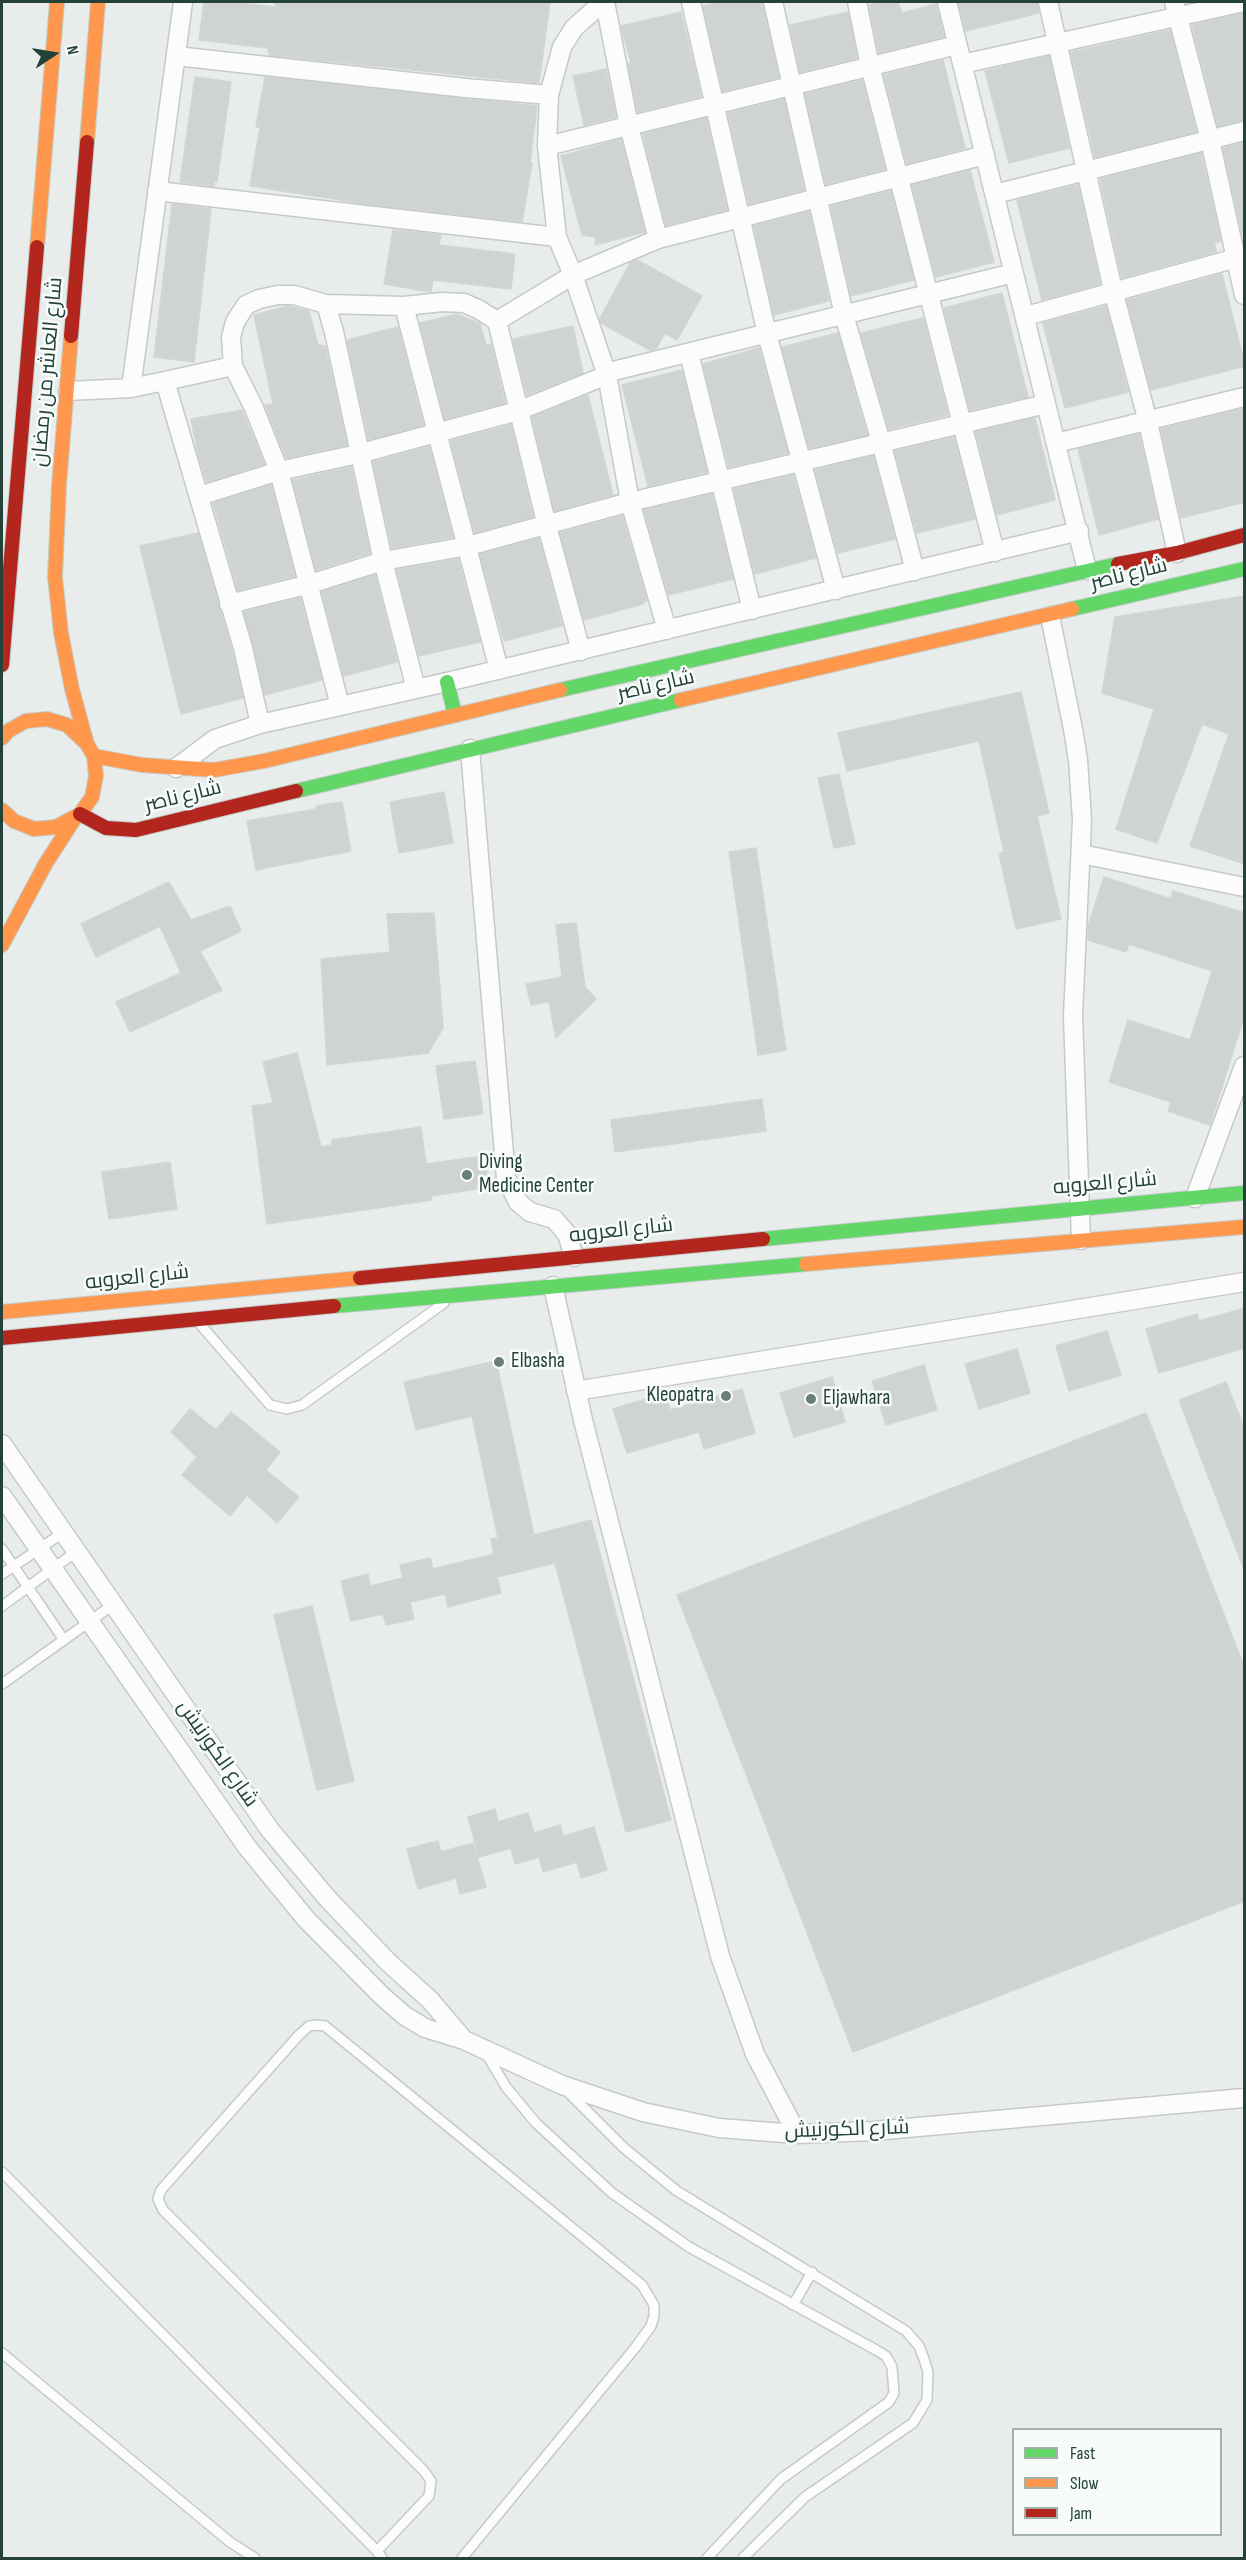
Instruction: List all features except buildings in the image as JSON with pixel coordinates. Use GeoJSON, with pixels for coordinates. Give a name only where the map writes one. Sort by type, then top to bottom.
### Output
{"type":"FeatureCollection","features":[{"type":"Feature","properties":{"kind":"main road","name":"شارع العاشر من رمضان"},"geometry":{"type":"LineString","coordinates":[[2,665],[57,2]]}},
{"type":"Feature","properties":{"kind":"main road","name":"شارع العاشر من رمضان"},"geometry":{"type":"LineString","coordinates":[[78,816],[92,797],[96,776],[63,644],[55,577],[59,485],[98,2]]}},
{"type":"Feature","properties":{"kind":"main road","name":"شارع ناصر"},"geometry":{"type":"LineString","coordinates":[[90,750],[174,768],[214,770],[1088,570],[1177,553],[1245,535]]}},
{"type":"Feature","properties":{"kind":"main road","name":"شارع ناصر"},"geometry":{"type":"LineString","coordinates":[[78,816],[106,828],[136,830],[471,749],[1245,569]]}},
{"type":"Feature","properties":{"kind":"main road"},"geometry":{"type":"LineString","coordinates":[[447,682],[455,715]]}},
{"type":"Feature","properties":{"kind":"main road"},"geometry":{"type":"LineString","coordinates":[[587,683],[593,722]]}},
{"type":"Feature","properties":{"kind":"main road"},"geometry":{"type":"LineString","coordinates":[[2,738],[8,731],[26,721],[47,719],[67,725],[90,750]]}},
{"type":"Feature","properties":{"kind":"main road"},"geometry":{"type":"LineString","coordinates":[[2,810],[14,821],[34,829],[56,827],[78,816]]}},
{"type":"Feature","properties":{"kind":"main road"},"geometry":{"type":"LineString","coordinates":[[2,945],[46,863],[78,816]]}},
{"type":"Feature","properties":{"kind":"main road","name":"شارع العروبه"},"geometry":{"type":"LineString","coordinates":[[2,1312],[1245,1193]]}},
{"type":"Feature","properties":{"kind":"main road"},"geometry":{"type":"LineString","coordinates":[[2,1338],[456,1294],[1245,1227]]}},
{"type":"Feature","properties":{"kind":"street"},"geometry":{"type":"LineString","coordinates":[[131,388],[183,2]]}},
{"type":"Feature","properties":{"kind":"street"},"geometry":{"type":"LineString","coordinates":[[657,240],[629,126],[604,2],[574,28],[562,48],[549,95],[548,146],[557,237],[573,275],[606,374],[630,502],[667,630]]}},
{"type":"Feature","properties":{"kind":"street"},"geometry":{"type":"LineString","coordinates":[[691,2],[767,334],[836,590]]}},
{"type":"Feature","properties":{"kind":"street"},"geometry":{"type":"LineString","coordinates":[[773,2],[844,315],[915,571]]}},
{"type":"Feature","properties":{"kind":"street"},"geometry":{"type":"LineString","coordinates":[[857,2],[870,66],[995,552]]}},
{"type":"Feature","properties":{"kind":"street"},"geometry":{"type":"LineString","coordinates":[[947,2],[1088,570]]}},
{"type":"Feature","properties":{"kind":"street"},"geometry":{"type":"LineString","coordinates":[[1048,2],[1113,290],[1148,422],[1177,553]]}},
{"type":"Feature","properties":{"kind":"street"},"geometry":{"type":"LineString","coordinates":[[962,64],[1058,44],[1176,9],[1244,2]]}},
{"type":"Feature","properties":{"kind":"street"},"geometry":{"type":"LineString","coordinates":[[1176,9],[1240,257],[1245,295]]}},
{"type":"Feature","properties":{"kind":"street"},"geometry":{"type":"LineString","coordinates":[[548,146],[957,45]]}},
{"type":"Feature","properties":{"kind":"street"},"geometry":{"type":"LineString","coordinates":[[176,56],[549,95]]}},
{"type":"Feature","properties":{"kind":"street"},"geometry":{"type":"LineString","coordinates":[[995,194],[1245,131]]}},
{"type":"Feature","properties":{"kind":"street"},"geometry":{"type":"LineString","coordinates":[[497,321],[573,275],[657,240],[985,155]]}},
{"type":"Feature","properties":{"kind":"street"},"geometry":{"type":"LineString","coordinates":[[157,191],[557,237]]}},
{"type":"Feature","properties":{"kind":"street"},"geometry":{"type":"LineString","coordinates":[[1026,316],[1113,290],[1240,257]]}},
{"type":"Feature","properties":{"kind":"street"},"geometry":{"type":"LineString","coordinates":[[199,496],[279,471],[358,454],[518,411],[606,374],[1014,273]]}},
{"type":"Feature","properties":{"kind":"street"},"geometry":{"type":"LineString","coordinates":[[340,706],[279,471],[254,408],[233,366],[231,337],[236,322],[246,305],[260,299],[278,295],[294,295],[326,304],[404,306],[442,302],[464,303],[497,321],[580,651]]}},
{"type":"Feature","properties":{"kind":"street"},"geometry":{"type":"LineString","coordinates":[[326,304],[383,561],[416,689]]}},
{"type":"Feature","properties":{"kind":"street"},"geometry":{"type":"LineString","coordinates":[[404,306],[499,670]]}},
{"type":"Feature","properties":{"kind":"street"},"geometry":{"type":"LineString","coordinates":[[689,353],[752,610]]}},
{"type":"Feature","properties":{"kind":"street"},"geometry":{"type":"LineString","coordinates":[[68,391],[131,388],[233,366]]}},
{"type":"Feature","properties":{"kind":"street"},"geometry":{"type":"LineString","coordinates":[[165,381],[243,648],[260,724]]}},
{"type":"Feature","properties":{"kind":"street"},"geometry":{"type":"LineString","coordinates":[[1056,443],[1245,397]]}},
{"type":"Feature","properties":{"kind":"street"},"geometry":{"type":"LineString","coordinates":[[229,604],[310,584],[383,561],[468,546],[630,502],[1046,404]]}},
{"type":"Feature","properties":{"kind":"street"},"geometry":{"type":"LineString","coordinates":[[174,768],[215,739],[260,724],[580,651],[1079,531]]}},
{"type":"Feature","properties":{"kind":"street"},"geometry":{"type":"LineString","coordinates":[[1050,616],[1078,760],[1082,820],[1073,1016],[1078,1208],[1081,1240]]}},
{"type":"Feature","properties":{"kind":"street"},"geometry":{"type":"LineString","coordinates":[[471,749],[506,1178],[518,1202],[530,1212],[554,1219],[567,1234],[574,1257]]}},
{"type":"Feature","properties":{"kind":"street"},"geometry":{"type":"LineString","coordinates":[[1081,854],[1245,887]]}},
{"type":"Feature","properties":{"kind":"street"},"geometry":{"type":"LineString","coordinates":[[1195,1198],[1245,1066]]}},
{"type":"Feature","properties":{"kind":"street"},"geometry":{"type":"LineString","coordinates":[[576,1391],[1245,1282]]}},
{"type":"Feature","properties":{"kind":"street"},"geometry":{"type":"LineString","coordinates":[[553,1286],[576,1391],[699,1882],[720,1956],[755,2054],[797,2134]]}},
{"type":"Feature","properties":{"kind":"street","name":"شارع الكورنيش"},"geometry":{"type":"LineString","coordinates":[[2,1444],[270,1830],[328,1899],[389,1964],[430,2000],[464,2040]]}},
{"type":"Feature","properties":{"kind":"street","name":"شارع الكورنيش"},"geometry":{"type":"LineString","coordinates":[[2,1496],[247,1847],[306,1919],[405,2016],[425,2028],[464,2040],[562,2085],[643,2112],[719,2128],[797,2134],[873,2132],[1245,2098]]}},
{"type":"Feature","properties":{"kind":"lane"},"geometry":{"type":"LineString","coordinates":[[195,1319],[270,1405],[287,1409],[302,1405],[456,1294]]}},
{"type":"Feature","properties":{"kind":"lane"},"geometry":{"type":"LineString","coordinates":[[2,1574],[64,1532]]}},
{"type":"Feature","properties":{"kind":"lane"},"geometry":{"type":"LineString","coordinates":[[2,1549],[64,1640]]}},
{"type":"Feature","properties":{"kind":"lane"},"geometry":{"type":"LineString","coordinates":[[2,1606],[77,1551]]}},
{"type":"Feature","properties":{"kind":"lane"},"geometry":{"type":"LineString","coordinates":[[2,1684],[114,1604]]}},
{"type":"Feature","properties":{"kind":"lane"},"geometry":{"type":"LineString","coordinates":[[2,2172],[380,2555],[429,2496],[431,2490],[427,2476],[163,2210],[158,2199],[161,2190],[299,2036],[309,2026],[325,2026],[642,2285],[654,2306],[651,2326],[462,2559]]}},
{"type":"Feature","properties":{"kind":"lane"},"geometry":{"type":"LineString","coordinates":[[484,2049],[506,2087],[536,2123],[612,2193],[689,2247],[886,2356],[892,2367],[894,2392],[881,2409],[781,2479],[707,2559]]}},
{"type":"Feature","properties":{"kind":"lane"},"geometry":{"type":"LineString","coordinates":[[562,2085],[624,2148],[677,2191],[906,2331],[919,2346],[924,2359],[928,2372],[927,2400],[913,2423],[805,2497],[743,2559]]}},
{"type":"Feature","properties":{"kind":"lane"},"geometry":{"type":"LineString","coordinates":[[793,2305],[812,2272]]}},
{"type":"Feature","properties":{"kind":"lane"},"geometry":{"type":"LineString","coordinates":[[2,2353],[221,2535],[255,2559]]}},
{"type":"Feature","properties":{"kind":"traffic: fast"},"geometry":{"type":"LineString","coordinates":[[560,690],[1118,564]]}},
{"type":"Feature","properties":{"kind":"traffic: fast"},"geometry":{"type":"LineString","coordinates":[[1072,609],[1244,569]]}},
{"type":"Feature","properties":{"kind":"traffic: fast"},"geometry":{"type":"LineString","coordinates":[[447,682],[455,715]]}},
{"type":"Feature","properties":{"kind":"traffic: fast"},"geometry":{"type":"LineString","coordinates":[[296,791],[681,700]]}},
{"type":"Feature","properties":{"kind":"traffic: fast"},"geometry":{"type":"LineString","coordinates":[[763,1239],[1244,1193]]}},
{"type":"Feature","properties":{"kind":"traffic: fast"},"geometry":{"type":"LineString","coordinates":[[334,1306],[806,1264]]}},
{"type":"Feature","properties":{"kind":"traffic: slow"},"geometry":{"type":"LineString","coordinates":[[37,247],[57,2]]}},
{"type":"Feature","properties":{"kind":"traffic: slow"},"geometry":{"type":"LineString","coordinates":[[87,142],[98,2]]}},
{"type":"Feature","properties":{"kind":"traffic: slow"},"geometry":{"type":"LineString","coordinates":[[71,336],[59,485],[55,577],[61,633],[72,689],[87,744]]}},
{"type":"Feature","properties":{"kind":"traffic: slow"},"geometry":{"type":"LineString","coordinates":[[681,700],[1072,609]]}},
{"type":"Feature","properties":{"kind":"traffic: slow"},"geometry":{"type":"LineString","coordinates":[[94,756],[142,765],[214,770],[264,761],[560,690]]}},
{"type":"Feature","properties":{"kind":"traffic: slow"},"geometry":{"type":"LineString","coordinates":[[2,738],[8,731],[26,721],[47,719],[67,725],[87,744],[94,756],[96,776],[92,797],[80,814],[56,827],[34,829],[14,821],[2,810]]}},
{"type":"Feature","properties":{"kind":"traffic: slow"},"geometry":{"type":"LineString","coordinates":[[2,945],[46,863],[75,818]]}},
{"type":"Feature","properties":{"kind":"traffic: slow"},"geometry":{"type":"LineString","coordinates":[[806,1264],[1244,1227]]}},
{"type":"Feature","properties":{"kind":"traffic: slow"},"geometry":{"type":"LineString","coordinates":[[2,1312],[360,1278]]}},
{"type":"Feature","properties":{"kind":"traffic: jam"},"geometry":{"type":"LineString","coordinates":[[71,336],[87,142]]}},
{"type":"Feature","properties":{"kind":"traffic: jam"},"geometry":{"type":"LineString","coordinates":[[2,665],[37,247]]}},
{"type":"Feature","properties":{"kind":"traffic: jam"},"geometry":{"type":"LineString","coordinates":[[1118,564],[1177,553],[1244,535]]}},
{"type":"Feature","properties":{"kind":"traffic: jam"},"geometry":{"type":"LineString","coordinates":[[80,814],[106,828],[136,830],[296,791]]}},
{"type":"Feature","properties":{"kind":"traffic: jam"},"geometry":{"type":"LineString","coordinates":[[360,1278],[763,1239]]}},
{"type":"Feature","properties":{"kind":"traffic: jam"},"geometry":{"type":"LineString","coordinates":[[2,1338],[334,1306]]}},
{"type":"Feature","properties":{"kind":"place","name":"Diving Medicine Center"},"geometry":{"type":"Point","coordinates":[467,1175]}},
{"type":"Feature","properties":{"kind":"place","name":"Elbasha"},"geometry":{"type":"Point","coordinates":[499,1362]}},
{"type":"Feature","properties":{"kind":"place","name":"Kleopatra"},"geometry":{"type":"Point","coordinates":[726,1396]}},
{"type":"Feature","properties":{"kind":"place","name":"Eljawhara"},"geometry":{"type":"Point","coordinates":[811,1399]}}]}
